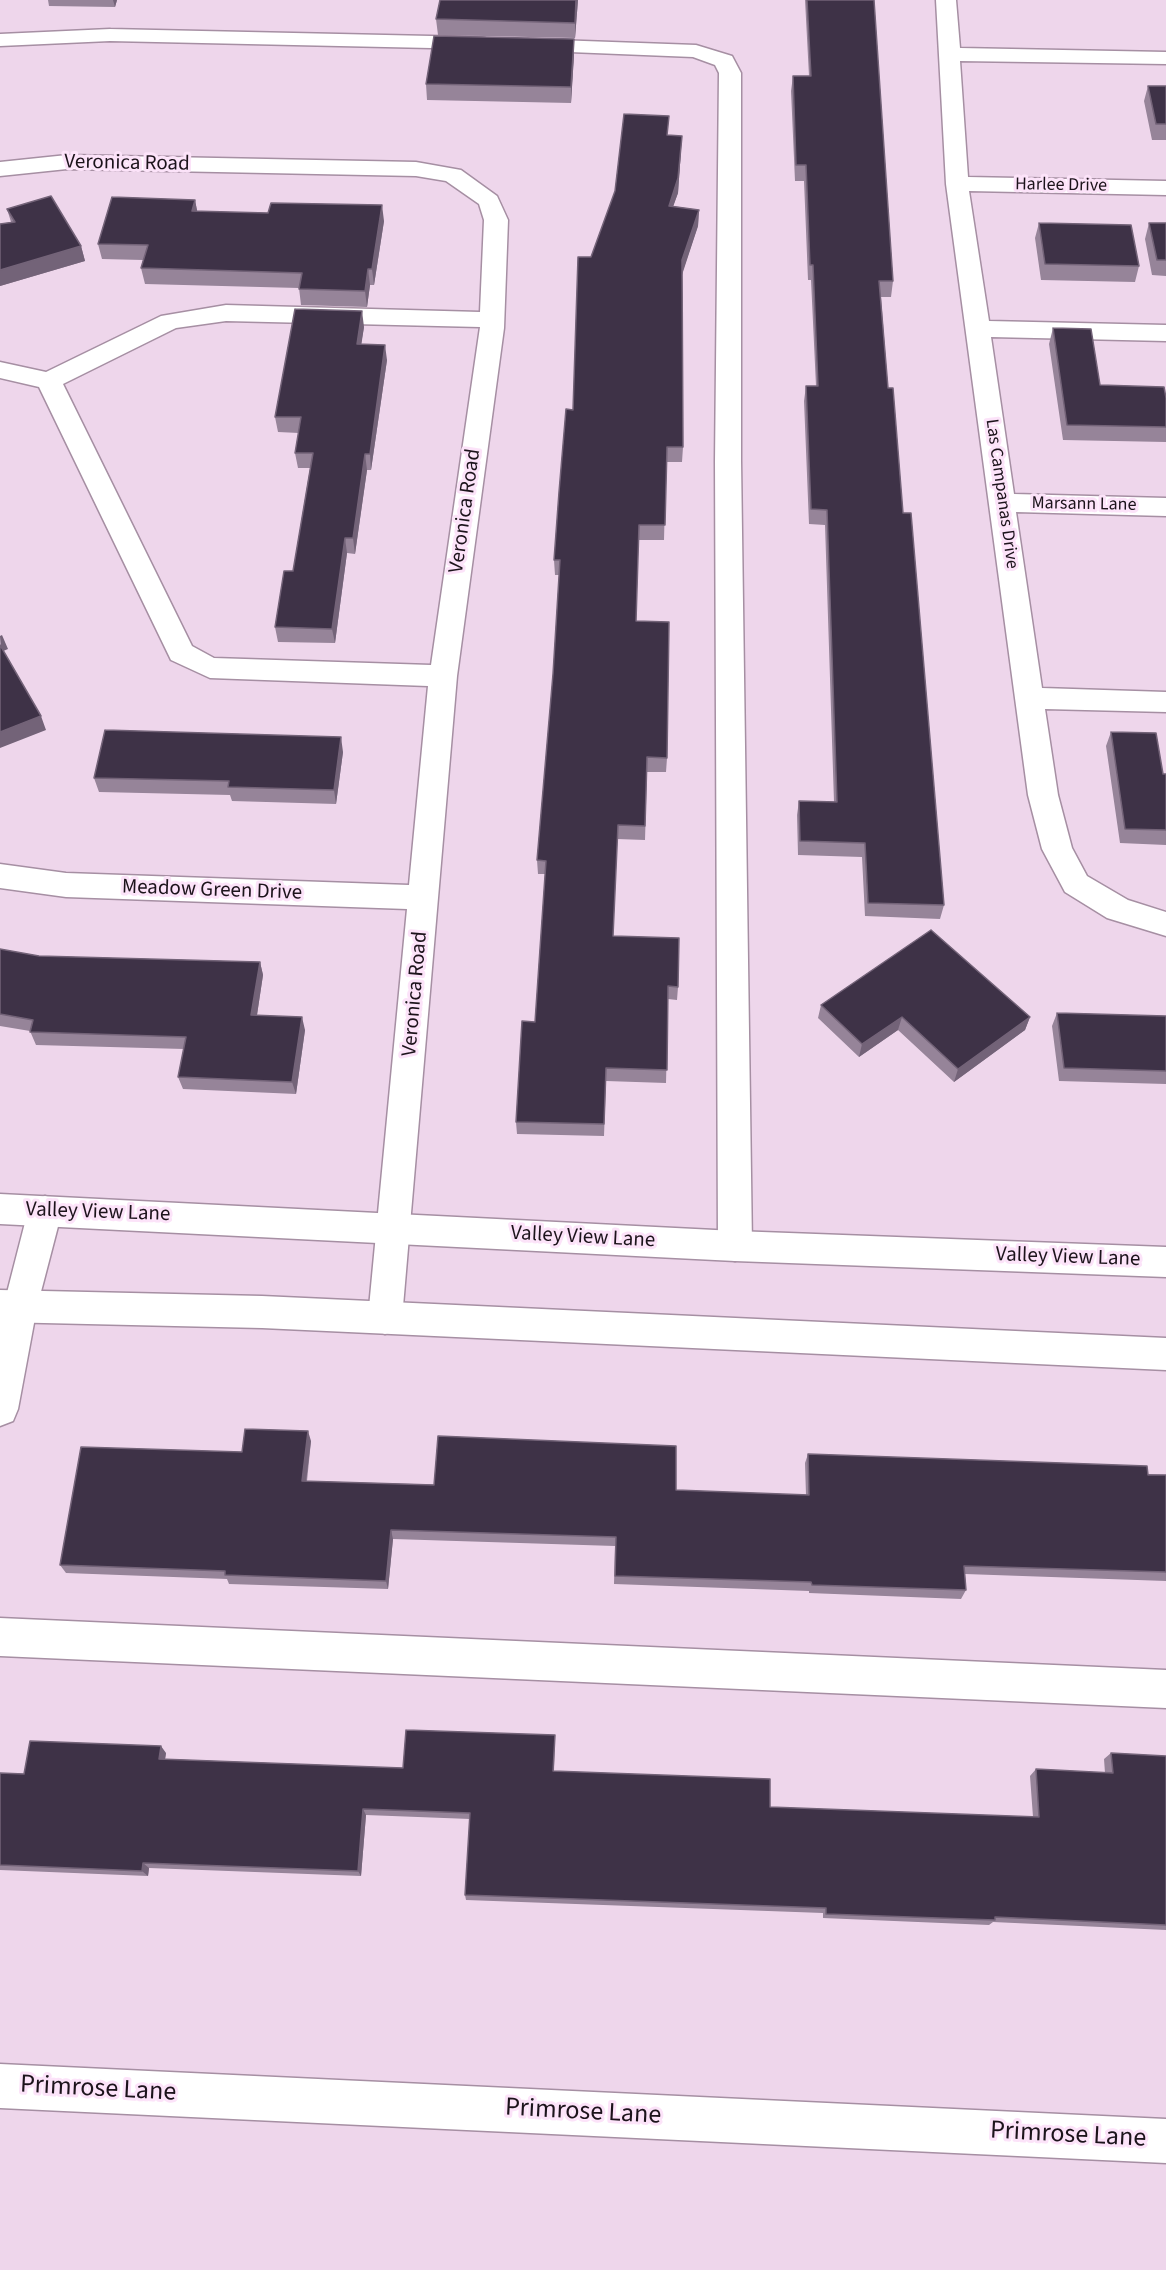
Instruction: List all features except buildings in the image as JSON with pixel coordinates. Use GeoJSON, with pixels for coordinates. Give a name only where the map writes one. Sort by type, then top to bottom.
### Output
{"type":"FeatureCollection","features":[{"type":"Feature","properties":{"kind":"street","name":"Las Campanas Drive"},"geometry":{"type":"LineString","coordinates":[[946,0],[957,184],[1043,795],[1057,849],[1077,884],[1118,909],[1166,924]]}},
{"type":"Feature","properties":{"kind":"street"},"geometry":{"type":"LineString","coordinates":[[0,40],[110,35],[677,49],[708,54],[728,66],[728,473],[735,1246]]}},
{"type":"Feature","properties":{"kind":"street"},"geometry":{"type":"LineString","coordinates":[[949,54],[1166,58]]}},
{"type":"Feature","properties":{"kind":"street","name":"Veronica Road"},"geometry":{"type":"LineString","coordinates":[[0,169],[78,162],[416,169],[453,175],[489,201],[496,220],[492,320],[443,676],[425,898],[385,1318]]}},
{"type":"Feature","properties":{"kind":"street","name":"Harlee Drive"},"geometry":{"type":"LineString","coordinates":[[957,184],[1166,188]]}},
{"type":"Feature","properties":{"kind":"street"},"geometry":{"type":"LineString","coordinates":[[0,370],[49,381],[170,321],[226,313],[492,320]]}},
{"type":"Feature","properties":{"kind":"street"},"geometry":{"type":"LineString","coordinates":[[977,329],[1166,333]]}},
{"type":"Feature","properties":{"kind":"street"},"geometry":{"type":"LineString","coordinates":[[49,381],[181,653],[210,668],[443,676]]}},
{"type":"Feature","properties":{"kind":"street","name":"Marsann Lane"},"geometry":{"type":"LineString","coordinates":[[1002,503],[1166,507]]}},
{"type":"Feature","properties":{"kind":"street"},"geometry":{"type":"LineString","coordinates":[[1029,698],[1166,702]]}},
{"type":"Feature","properties":{"kind":"street","name":"Meadow Green Drive"},"geometry":{"type":"LineString","coordinates":[[0,876],[66,885],[425,898]]}},
{"type":"Feature","properties":{"kind":"street","name":"Valley View Lane"},"geometry":{"type":"LineString","coordinates":[[0,1209],[735,1246],[1166,1262]]}},
{"type":"Feature","properties":{"kind":"street"},"geometry":{"type":"LineString","coordinates":[[0,1409],[10,1306],[45,1211]]}},
{"type":"Feature","properties":{"kind":"street"},"geometry":{"type":"LineString","coordinates":[[10,1306],[262,1312],[1166,1354]]}},
{"type":"Feature","properties":{"kind":"street"},"geometry":{"type":"LineString","coordinates":[[0,1637],[1166,1689]]}},
{"type":"Feature","properties":{"kind":"street","name":"Primrose Lane"},"geometry":{"type":"LineString","coordinates":[[0,2086],[1166,2140]]}}]}
